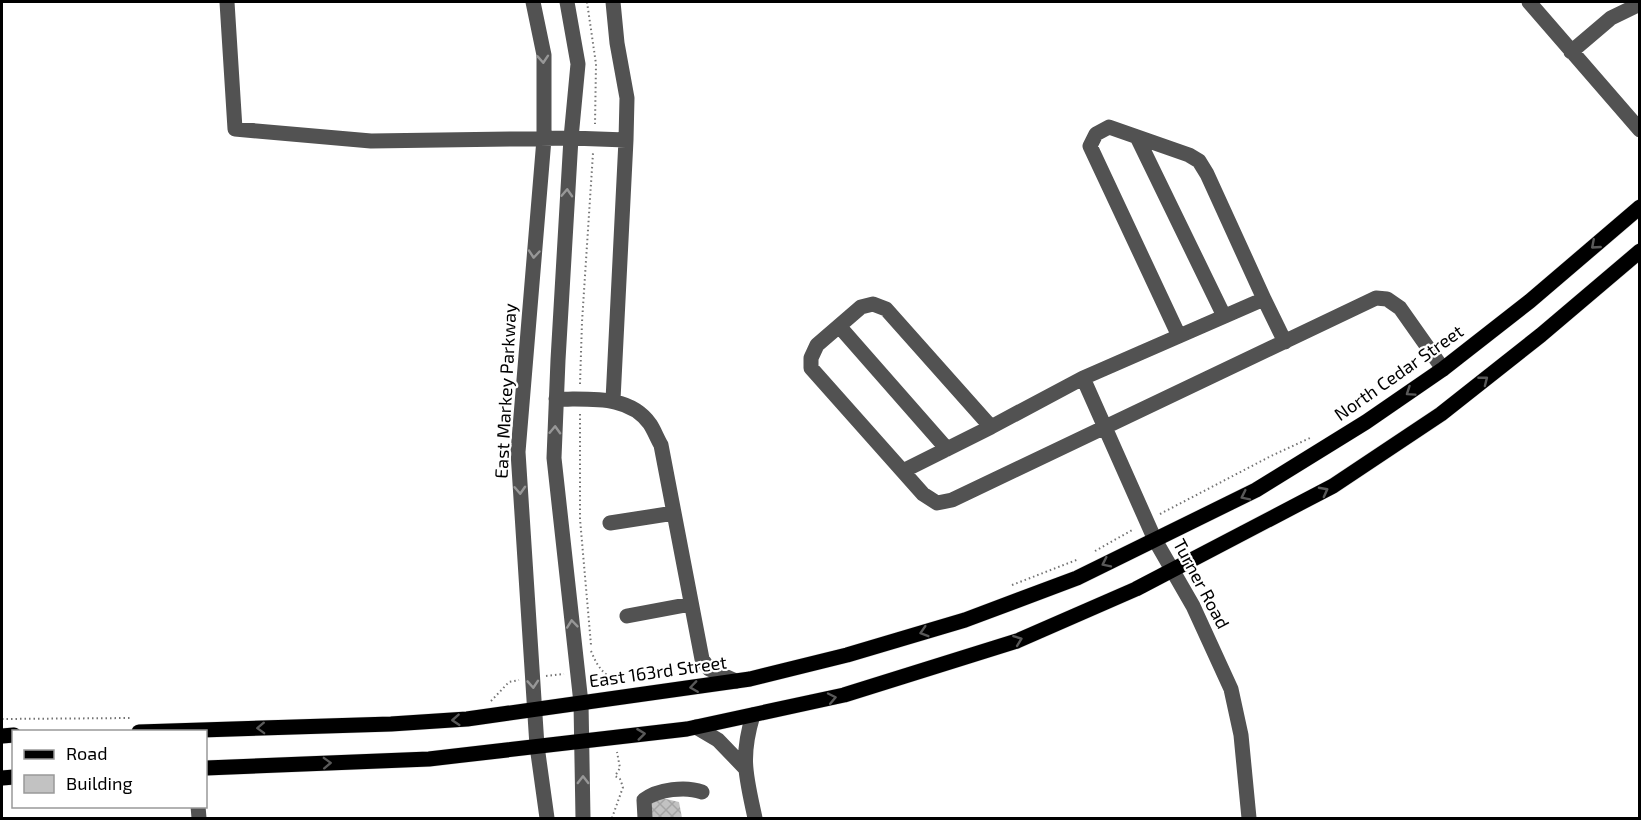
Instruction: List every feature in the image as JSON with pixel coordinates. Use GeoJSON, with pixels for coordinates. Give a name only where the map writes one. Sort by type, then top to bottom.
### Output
{"type":"FeatureCollection","features":[{"type":"Feature","properties":{"kind":"main road","name":"North Cedar Street"},"geometry":{"type":"LineString","coordinates":[[1157,538],[1256,490],[1366,422],[1443,369],[1530,301],[1640,207]]}},
{"type":"Feature","properties":{"kind":"main road"},"geometry":{"type":"LineString","coordinates":[[207,768],[429,759],[696,727],[844,695],[1017,641],[1136,589],[1334,486],[1441,414],[1541,335],[1640,251]]}},
{"type":"Feature","properties":{"kind":"main road","name":"East 163rd Street"},"geometry":{"type":"LineString","coordinates":[[139,725],[391,724],[467,719],[736,681],[846,655],[965,620],[1077,578],[1157,538]]}},
{"type":"Feature","properties":{"kind":"street"},"geometry":{"type":"LineString","coordinates":[[227,2],[235,129],[371,141],[571,138],[626,140]]}},
{"type":"Feature","properties":{"kind":"street","name":"East Markey Parkway"},"geometry":{"type":"LineString","coordinates":[[533,2],[544,56],[544,139],[518,453],[537,746],[547,819]]}},
{"type":"Feature","properties":{"kind":"street"},"geometry":{"type":"LineString","coordinates":[[567,2],[578,64],[571,138],[556,399],[555,458],[581,703],[583,819]]}},
{"type":"Feature","properties":{"kind":"street"},"geometry":{"type":"LineString","coordinates":[[613,2],[617,43],[627,98],[613,400]]}},
{"type":"Feature","properties":{"kind":"street"},"geometry":{"type":"LineString","coordinates":[[1529,2],[1640,130]]}},
{"type":"Feature","properties":{"kind":"street"},"geometry":{"type":"LineString","coordinates":[[1571,52],[1611,18],[1640,4]]}},
{"type":"Feature","properties":{"kind":"street"},"geometry":{"type":"LineString","coordinates":[[1179,336],[1090,146],[1096,134],[1108,128],[1198,161],[1207,174],[1285,342]]}},
{"type":"Feature","properties":{"kind":"street"},"geometry":{"type":"LineString","coordinates":[[1137,137],[1224,316]]}},
{"type":"Feature","properties":{"kind":"street"},"geometry":{"type":"LineString","coordinates":[[903,471],[1083,378],[1264,298]]}},
{"type":"Feature","properties":{"kind":"street"},"geometry":{"type":"LineString","coordinates":[[991,427],[886,309],[873,304],[861,308],[817,345],[811,358],[812,368],[923,494],[937,503],[952,500],[1376,298],[1388,299],[1400,308],[1443,369]]}},
{"type":"Feature","properties":{"kind":"street"},"geometry":{"type":"LineString","coordinates":[[839,326],[947,449]]}},
{"type":"Feature","properties":{"kind":"street","name":"Turner Road"},"geometry":{"type":"LineString","coordinates":[[1083,378],[1157,538],[1176,569],[1230,689],[1241,735],[1249,819]]}},
{"type":"Feature","properties":{"kind":"street"},"geometry":{"type":"LineString","coordinates":[[556,399],[613,400],[631,406],[650,423],[661,445],[702,659],[709,669],[736,681]]}},
{"type":"Feature","properties":{"kind":"street"},"geometry":{"type":"LineString","coordinates":[[610,523],[674,513]]}},
{"type":"Feature","properties":{"kind":"street"},"geometry":{"type":"LineString","coordinates":[[627,616],[691,604]]}},
{"type":"Feature","properties":{"kind":"street"},"geometry":{"type":"LineString","coordinates":[[753,715],[746,737],[744,767],[755,819]]}},
{"type":"Feature","properties":{"kind":"street"},"geometry":{"type":"LineString","coordinates":[[696,727],[718,740],[744,767]]}},
{"type":"Feature","properties":{"kind":"street"},"geometry":{"type":"LineString","coordinates":[[645,819],[644,800],[651,795],[692,788],[702,792]]}},
{"type":"Feature","properties":{"kind":"path"},"geometry":{"type":"LineString","coordinates":[[483,703],[490,701],[509,682],[578,672]]}},
{"type":"Feature","properties":{"kind":"path"},"geometry":{"type":"LineString","coordinates":[[2,719],[139,725]]}},
{"type":"Feature","properties":{"kind":"building"},"geometry":{"type":"Polygon","coordinates":[[[662,798],[679,802],[682,818],[650,818],[647,806],[662,798]]]}}]}
